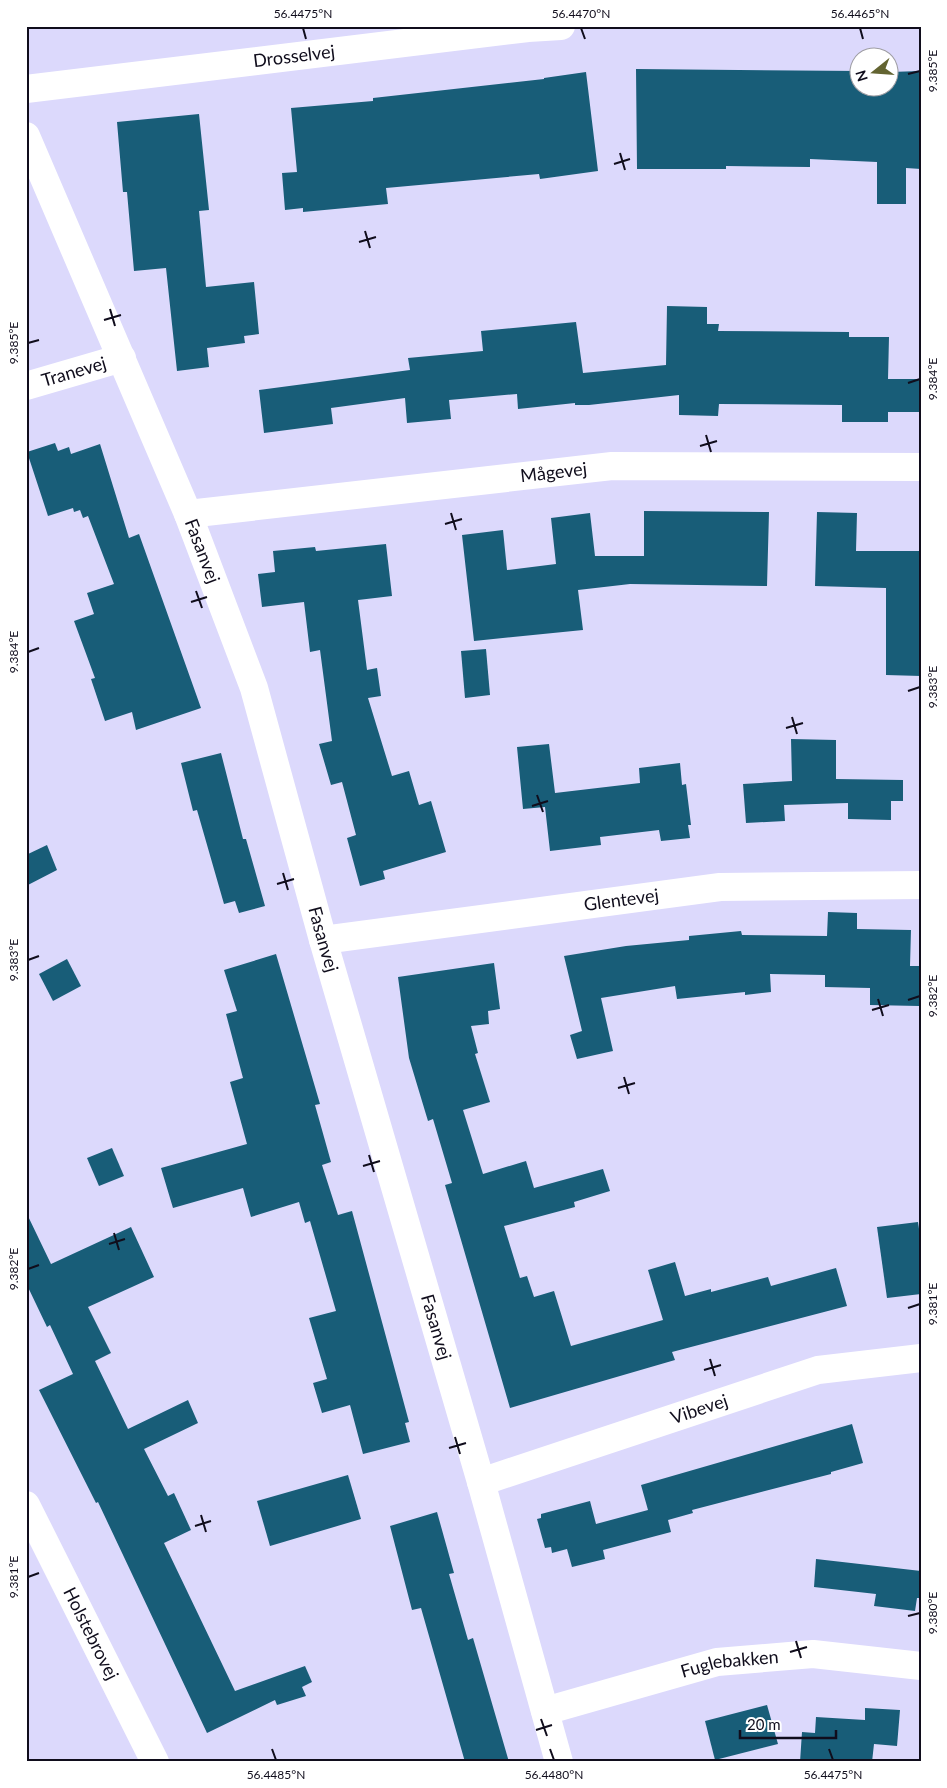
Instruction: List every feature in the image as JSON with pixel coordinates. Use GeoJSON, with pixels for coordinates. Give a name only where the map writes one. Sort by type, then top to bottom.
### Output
{"type":"FeatureCollection","features":[{"type":"Feature","properties":{"kind":"street","name":"Drosselvej"},"geometry":{"type":"LineString","coordinates":[[26,89],[528,28],[561,26]]}},
{"type":"Feature","properties":{"kind":"street","name":"Fasanvej"},"geometry":{"type":"LineString","coordinates":[[26,136],[188,514],[254,688],[323,940],[481,1482],[559,1762]]}},
{"type":"Feature","properties":{"kind":"street","name":"Tranevej"},"geometry":{"type":"LineString","coordinates":[[26,386],[122,358]]}},
{"type":"Feature","properties":{"kind":"street","name":"Mågevej"},"geometry":{"type":"LineString","coordinates":[[188,514],[612,466],[921,467]]}},
{"type":"Feature","properties":{"kind":"street","name":"Glentevej"},"geometry":{"type":"LineString","coordinates":[[323,940],[720,886],[921,885]]}},
{"type":"Feature","properties":{"kind":"street","name":"Vibevej"},"geometry":{"type":"LineString","coordinates":[[481,1482],[818,1370],[921,1358]]}},
{"type":"Feature","properties":{"kind":"street","name":"Holstebrovej"},"geometry":{"type":"LineString","coordinates":[[26,1505],[155,1762]]}},
{"type":"Feature","properties":{"kind":"street","name":"Fuglebakken"},"geometry":{"type":"LineString","coordinates":[[545,1712],[717,1662],[813,1654],[921,1666]]}},
{"type":"Feature","properties":{"kind":"building"},"geometry":{"type":"Polygon","coordinates":[[[636,69],[850,71],[850,98],[900,98],[900,72],[921,71],[921,169],[906,168],[906,204],[877,204],[877,162],[810,159],[810,167],[726,166],[726,169],[637,169],[636,69]]]}},
{"type":"Feature","properties":{"kind":"building"},"geometry":{"type":"Polygon","coordinates":[[[586,72],[598,171],[540,179],[539,174],[386,188],[388,204],[303,212],[303,208],[285,210],[282,173],[297,172],[291,108],[373,101],[373,98],[544,79],[586,72]]]}},
{"type":"Feature","properties":{"kind":"building"},"geometry":{"type":"Polygon","coordinates":[[[199,114],[209,210],[199,211],[206,287],[254,282],[259,334],[244,336],[245,343],[207,348],[209,367],[177,371],[166,268],[134,271],[127,192],[123,192],[117,122],[199,114]]]}},
{"type":"Feature","properties":{"kind":"building"},"geometry":{"type":"Polygon","coordinates":[[[667,306],[707,307],[707,324],[719,324],[718,331],[849,332],[849,337],[889,337],[888,379],[921,379],[921,412],[888,412],[888,422],[842,422],[842,405],[719,404],[718,416],[679,415],[679,395],[589,405],[575,405],[575,403],[518,409],[517,394],[449,400],[451,419],[407,423],[405,398],[331,408],[333,424],[264,433],[259,390],[410,370],[408,358],[483,351],[481,331],[576,322],[583,373],[666,365],[667,306]]]}},
{"type":"Feature","properties":{"kind":"building"},"geometry":{"type":"Polygon","coordinates":[[[55,443],[58,451],[69,447],[71,454],[100,444],[129,538],[139,534],[201,708],[136,730],[132,712],[105,721],[91,679],[95,678],[74,621],[94,614],[87,593],[114,584],[88,516],[83,518],[80,510],[74,512],[73,508],[48,516],[27,452],[55,443]]]}},
{"type":"Feature","properties":{"kind":"building"},"geometry":{"type":"Polygon","coordinates":[[[644,511],[769,512],[767,586],[630,584],[578,590],[583,630],[474,641],[462,535],[503,530],[507,570],[556,564],[551,518],[590,513],[595,556],[644,556],[644,511]]]}},
{"type":"Feature","properties":{"kind":"building"},"geometry":{"type":"Polygon","coordinates":[[[817,512],[857,513],[856,551],[921,551],[921,676],[886,675],[886,588],[815,586],[817,512]]]}},
{"type":"Feature","properties":{"kind":"building"},"geometry":{"type":"Polygon","coordinates":[[[386,544],[392,596],[358,600],[367,670],[377,668],[381,696],[368,698],[392,776],[409,771],[419,805],[431,801],[446,852],[383,871],[385,879],[360,886],[347,838],[356,835],[342,782],[331,785],[319,744],[332,741],[320,650],[310,652],[304,602],[262,607],[258,574],[275,572],[273,551],[315,547],[316,551],[386,544]]]}},
{"type":"Feature","properties":{"kind":"building"},"geometry":{"type":"Polygon","coordinates":[[[486,649],[490,695],[465,698],[461,651],[486,649]]]}},
{"type":"Feature","properties":{"kind":"building"},"geometry":{"type":"Polygon","coordinates":[[[791,739],[836,740],[836,779],[903,780],[903,801],[891,801],[891,820],[848,819],[848,803],[784,805],[785,821],[746,823],[743,784],[792,781],[791,739]]]}},
{"type":"Feature","properties":{"kind":"building"},"geometry":{"type":"Polygon","coordinates":[[[549,744],[555,793],[640,783],[639,768],[680,763],[682,785],[686,784],[691,825],[688,825],[690,838],[661,841],[659,830],[600,837],[601,845],[550,851],[545,807],[523,809],[517,747],[549,744]]]}},
{"type":"Feature","properties":{"kind":"building"},"geometry":{"type":"Polygon","coordinates":[[[221,753],[243,839],[246,839],[265,906],[239,913],[235,901],[224,904],[197,810],[193,811],[181,763],[221,753]]]}},
{"type":"Feature","properties":{"kind":"building"},"geometry":{"type":"Polygon","coordinates":[[[47,845],[57,870],[26,886],[26,855],[47,845]]]}},
{"type":"Feature","properties":{"kind":"building"},"geometry":{"type":"Polygon","coordinates":[[[828,912],[857,913],[857,929],[911,930],[910,966],[920,966],[919,1006],[870,1005],[870,988],[825,987],[825,975],[770,974],[771,992],[745,995],[745,992],[677,999],[675,986],[601,998],[613,1051],[577,1059],[570,1035],[582,1031],[564,956],[626,946],[689,940],[689,936],[741,931],[742,935],[827,936],[828,912]]]}},
{"type":"Feature","properties":{"kind":"building"},"geometry":{"type":"Polygon","coordinates":[[[276,954],[320,1104],[315,1105],[331,1162],[322,1165],[338,1215],[352,1211],[409,1422],[405,1423],[410,1442],[363,1454],[350,1405],[322,1413],[313,1383],[327,1379],[309,1318],[336,1311],[310,1221],[305,1223],[299,1202],[251,1217],[243,1188],[173,1208],[161,1168],[247,1144],[230,1082],[243,1078],[226,1014],[237,1011],[224,970],[276,954]]]}},
{"type":"Feature","properties":{"kind":"building"},"geometry":{"type":"Polygon","coordinates":[[[67,959],[81,986],[53,1001],[39,974],[67,959]]]}},
{"type":"Feature","properties":{"kind":"building"},"geometry":{"type":"Polygon","coordinates":[[[494,963],[500,1009],[488,1011],[489,1024],[471,1026],[478,1053],[475,1054],[490,1102],[463,1110],[483,1174],[526,1161],[534,1188],[603,1169],[610,1191],[574,1202],[575,1207],[504,1226],[520,1278],[527,1276],[534,1297],[554,1291],[571,1346],[663,1320],[648,1270],[675,1262],[685,1296],[711,1289],[711,1292],[768,1277],[771,1286],[836,1268],[847,1306],[672,1352],[675,1360],[510,1408],[445,1185],[452,1183],[433,1119],[428,1121],[409,1058],[398,977],[494,963]]]}},
{"type":"Feature","properties":{"kind":"building"},"geometry":{"type":"Polygon","coordinates":[[[112,1148],[124,1176],[99,1186],[87,1158],[112,1148]]]}},
{"type":"Feature","properties":{"kind":"building"},"geometry":{"type":"Polygon","coordinates":[[[26,1212],[51,1264],[131,1227],[154,1277],[88,1307],[111,1353],[95,1361],[128,1429],[188,1400],[198,1423],[144,1449],[168,1496],[174,1493],[191,1530],[164,1543],[235,1691],[305,1666],[312,1682],[302,1687],[306,1696],[277,1705],[275,1700],[207,1733],[98,1502],[96,1503],[39,1390],[73,1374],[50,1325],[47,1327],[26,1283],[26,1212]]]}},
{"type":"Feature","properties":{"kind":"building"},"geometry":{"type":"Polygon","coordinates":[[[918,1222],[921,1242],[921,1294],[887,1298],[877,1227],[918,1222]]]}},
{"type":"Feature","properties":{"kind":"building"},"geometry":{"type":"Polygon","coordinates":[[[852,1424],[863,1463],[831,1472],[831,1474],[692,1510],[693,1513],[668,1520],[671,1532],[603,1550],[605,1559],[572,1567],[567,1549],[552,1553],[551,1547],[545,1548],[537,1519],[541,1518],[541,1514],[590,1501],[596,1524],[648,1510],[641,1485],[852,1424]]]}},
{"type":"Feature","properties":{"kind":"building"},"geometry":{"type":"Polygon","coordinates":[[[348,1475],[361,1519],[270,1546],[257,1501],[348,1475]]]}},
{"type":"Feature","properties":{"kind":"building"},"geometry":{"type":"Polygon","coordinates":[[[437,1512],[454,1573],[449,1574],[468,1640],[473,1638],[509,1762],[465,1762],[421,1608],[412,1610],[390,1526],[437,1512]]]}},
{"type":"Feature","properties":{"kind":"building"},"geometry":{"type":"Polygon","coordinates":[[[816,1559],[921,1571],[921,1598],[917,1598],[915,1611],[874,1606],[876,1594],[814,1587],[816,1559]]]}},
{"type":"Feature","properties":{"kind":"building"},"geometry":{"type":"Polygon","coordinates":[[[767,1705],[778,1744],[715,1760],[705,1721],[767,1705]]]}},
{"type":"Feature","properties":{"kind":"building"},"geometry":{"type":"Polygon","coordinates":[[[865,1708],[900,1710],[897,1746],[874,1744],[872,1762],[800,1762],[802,1732],[815,1733],[816,1717],[865,1720],[865,1708]]]}}]}
